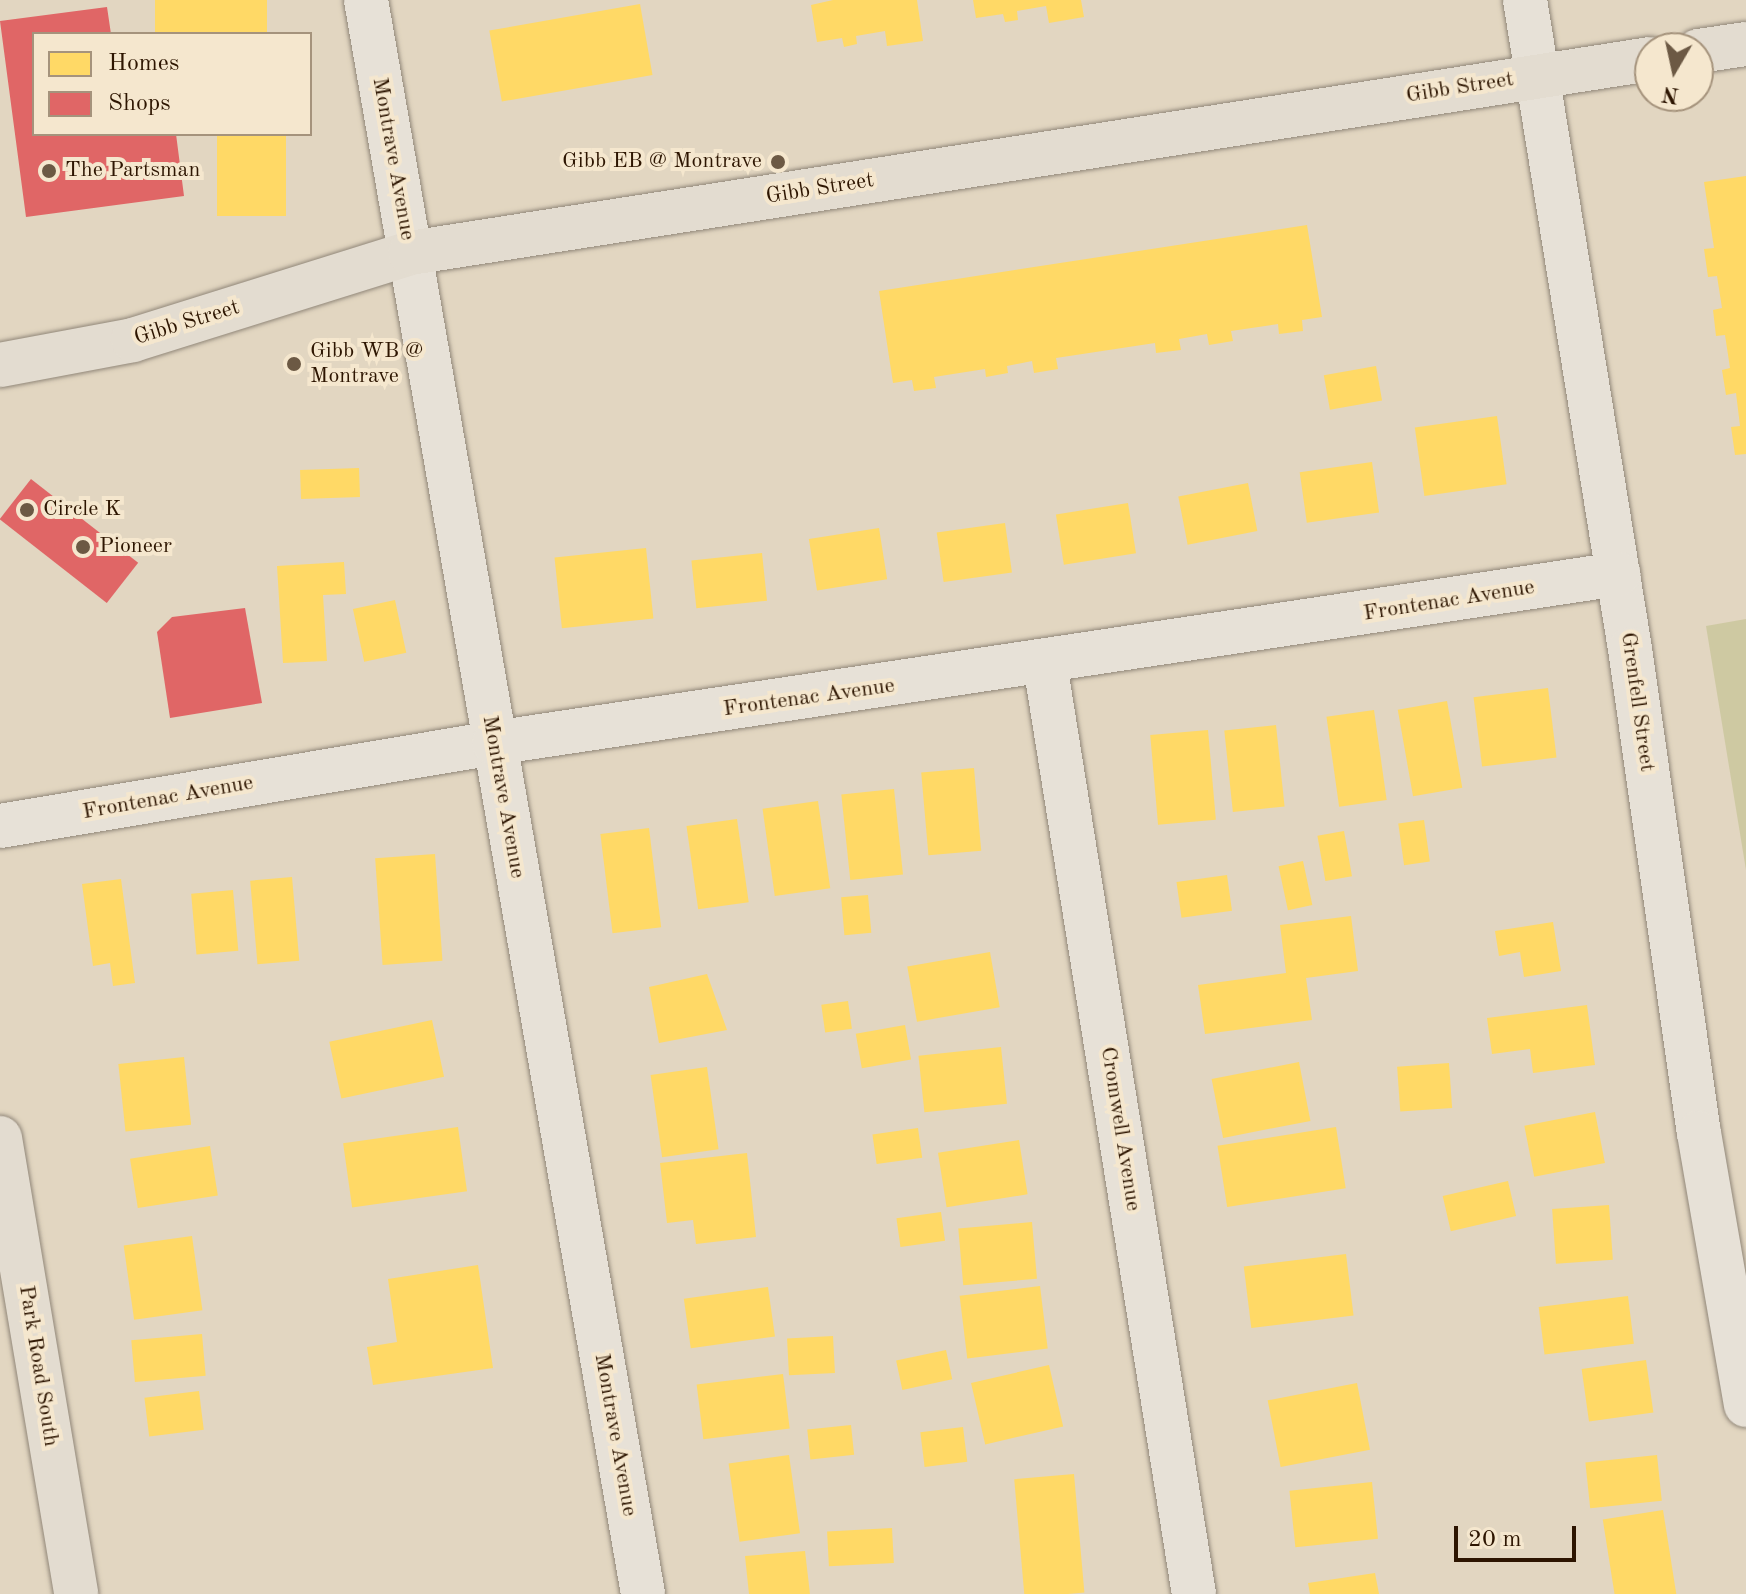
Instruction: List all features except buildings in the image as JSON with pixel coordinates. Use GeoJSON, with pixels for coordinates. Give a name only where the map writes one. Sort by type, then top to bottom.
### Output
{"type":"FeatureCollection","features":[{"type":"Feature","properties":{"kind":"main road"},"geometry":{"type":"LineString","coordinates":[[1714,49],[1746,44]]}},
{"type":"Feature","properties":{"kind":"main road","name":"Gibb Street"},"geometry":{"type":"LineString","coordinates":[[0,365],[133,340],[410,253],[1634,61]]}},
{"type":"Feature","properties":{"kind":"main road","name":"Park Road South"},"geometry":{"type":"LineString","coordinates":[[0,1138],[76,1594]]}},
{"type":"Feature","properties":{"kind":"street","name":"Montrave Avenue"},"geometry":{"type":"LineString","coordinates":[[366,0],[643,1594]]}},
{"type":"Feature","properties":{"kind":"street","name":"Grenfell Street"},"geometry":{"type":"LineString","coordinates":[[1525,0],[1618,574],[1699,1133],[1746,1405]]}},
{"type":"Feature","properties":{"kind":"street","name":"Frontenac Avenue"},"geometry":{"type":"LineString","coordinates":[[0,826],[494,743],[1045,664],[1618,574]]}},
{"type":"Feature","properties":{"kind":"street","name":"Cromwell Avenue"},"geometry":{"type":"LineString","coordinates":[[1045,664],[1194,1594]]}},
{"type":"Feature","properties":{"kind":"shaded area"},"geometry":{"type":"Polygon","coordinates":[[[1746,619],[1746,870],[1706,626],[1746,619]]]}},
{"type":"Feature","properties":{"kind":"place","name":"Gibb EB @ Montrave"},"geometry":{"type":"Point","coordinates":[778,162]}},
{"type":"Feature","properties":{"kind":"place","name":"The Partsman"},"geometry":{"type":"Point","coordinates":[49,171]}},
{"type":"Feature","properties":{"kind":"place","name":"Gibb WB @ Montrave"},"geometry":{"type":"Point","coordinates":[294,364]}},
{"type":"Feature","properties":{"kind":"place","name":"Circle K"},"geometry":{"type":"Point","coordinates":[27,510]}},
{"type":"Feature","properties":{"kind":"place","name":"Pioneer"},"geometry":{"type":"Point","coordinates":[83,547]}}]}
